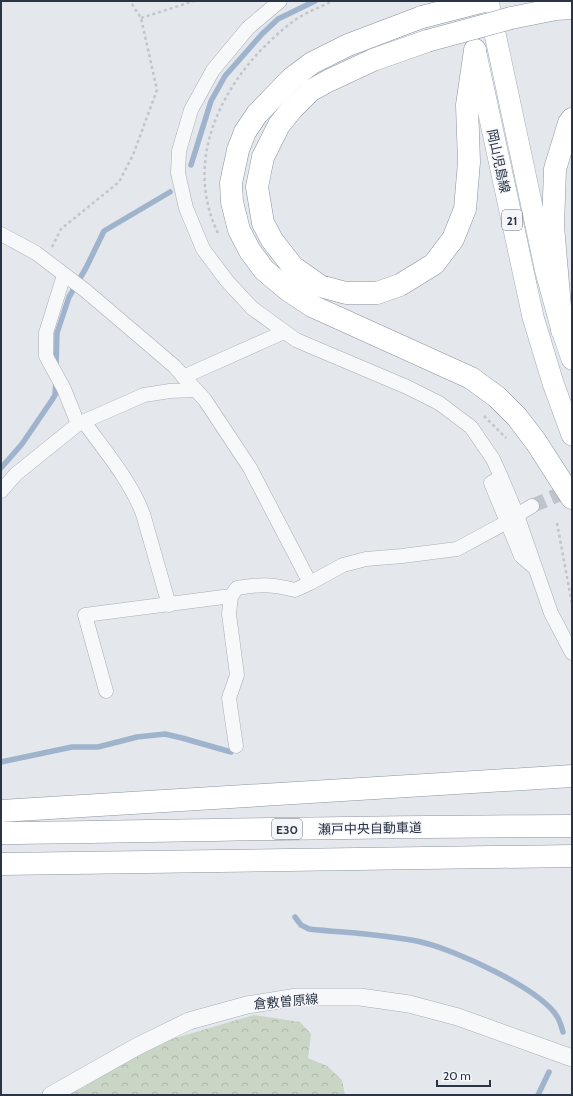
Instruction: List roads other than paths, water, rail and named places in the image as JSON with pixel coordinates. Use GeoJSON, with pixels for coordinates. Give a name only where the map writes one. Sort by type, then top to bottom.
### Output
{"type":"FeatureCollection","features":[{"type":"Feature","properties":{"kind":"highway"},"geometry":{"type":"LineString","coordinates":[[484,1],[422,17],[348,45],[312,63],[292,78],[257,114],[245,132],[238,150],[231,183],[232,202],[240,230],[250,251],[264,270],[288,290],[312,306],[471,378],[497,397],[517,417],[536,442],[572,498]]}},
{"type":"Feature","properties":{"kind":"highway"},"geometry":{"type":"LineString","coordinates":[[475,50],[467,105],[469,162],[465,209],[453,239],[434,264],[400,285],[377,292],[346,292],[320,286],[292,267],[272,240],[263,223],[257,187],[263,158],[279,125],[310,91],[374,60],[427,40],[510,18],[556,9],[572,8]]}},
{"type":"Feature","properties":{"kind":"highway"},"geometry":{"type":"LineString","coordinates":[[562,330],[553,226],[555,169],[569,122],[572,119]]}},
{"type":"Feature","properties":{"kind":"highway"},"geometry":{"type":"LineString","coordinates":[[1,811],[572,776]]}},
{"type":"Feature","properties":{"kind":"highway","name":"瀬戸中央自動車道"},"geometry":{"type":"LineString","coordinates":[[1,833],[256,830],[406,826],[572,826]]}},
{"type":"Feature","properties":{"kind":"highway"},"geometry":{"type":"LineString","coordinates":[[1,864],[572,856]]}},
{"type":"Feature","properties":{"kind":"main road","name":"岡山児島線"},"geometry":{"type":"LineString","coordinates":[[464,1],[533,317],[553,383],[572,435]]}},
{"type":"Feature","properties":{"kind":"main road","name":"岡山児島線"},"geometry":{"type":"LineString","coordinates":[[488,1],[546,272],[562,330],[572,359]]}},
{"type":"Feature","properties":{"kind":"street"},"geometry":{"type":"LineString","coordinates":[[280,1],[248,28],[213,70],[191,110],[179,151],[178,173],[186,208],[203,249],[227,282],[252,308],[296,340],[408,387],[439,403],[471,427],[493,459],[501,477],[512,518],[536,568],[551,613],[572,653]]}},
{"type":"Feature","properties":{"kind":"street"},"geometry":{"type":"LineString","coordinates":[[1,234],[36,253],[86,291],[174,366],[196,390],[250,468],[310,583]]}},
{"type":"Feature","properties":{"kind":"street"},"geometry":{"type":"LineString","coordinates":[[66,276],[46,334],[46,356],[81,423],[115,466],[138,500],[169,605]]}},
{"type":"Feature","properties":{"kind":"street"},"geometry":{"type":"LineString","coordinates":[[183,376],[284,332]]}},
{"type":"Feature","properties":{"kind":"street"},"geometry":{"type":"LineString","coordinates":[[1,491],[16,474],[81,423],[144,395],[170,391],[196,390]]}},
{"type":"Feature","properties":{"kind":"street"},"geometry":{"type":"LineString","coordinates":[[236,746],[229,698],[237,675],[229,614],[231,596],[237,588],[260,584],[279,585],[295,590],[344,565],[366,559],[457,549],[532,506]]}},
{"type":"Feature","properties":{"kind":"street"},"geometry":{"type":"LineString","coordinates":[[106,691],[84,615],[231,596]]}},
{"type":"Feature","properties":{"kind":"street","name":"倉敷曽原線"},"geometry":{"type":"LineString","coordinates":[[51,1095],[138,1046],[189,1021],[247,1005],[297,997],[360,997],[409,1004],[458,1017],[572,1058]]}},
{"type":"Feature","properties":{"kind":"street","name":"倉敷曽原線"},"geometry":{"type":"LineString","coordinates":[[536,1044],[572,1068]]}},
{"type":"Feature","properties":{"kind":"waterway"},"geometry":{"type":"LineString","coordinates":[[191,165],[211,101],[225,76],[262,34],[278,19],[315,1]]}},
{"type":"Feature","properties":{"kind":"waterway"},"geometry":{"type":"LineString","coordinates":[[56,367],[57,333],[69,297],[86,268],[104,231],[170,192]]}},
{"type":"Feature","properties":{"kind":"waterway"},"geometry":{"type":"LineString","coordinates":[[1,468],[22,444],[52,400],[55,395],[56,380]]}},
{"type":"Feature","properties":{"kind":"waterway"},"geometry":{"type":"LineString","coordinates":[[1,762],[72,747],[98,747],[137,737],[165,734],[231,752]]}},
{"type":"Feature","properties":{"kind":"waterway"},"geometry":{"type":"LineString","coordinates":[[295,917],[301,925],[309,929],[407,939],[435,946],[474,961],[516,983],[534,995],[549,1007],[558,1018],[563,1032]]}},
{"type":"Feature","properties":{"kind":"waterway"},"geometry":{"type":"LineString","coordinates":[[538,1095],[549,1072]]}},
{"type":"Feature","properties":{"kind":"tunnel"},"geometry":{"type":"LineString","coordinates":[[532,506],[572,489]]}}]}
